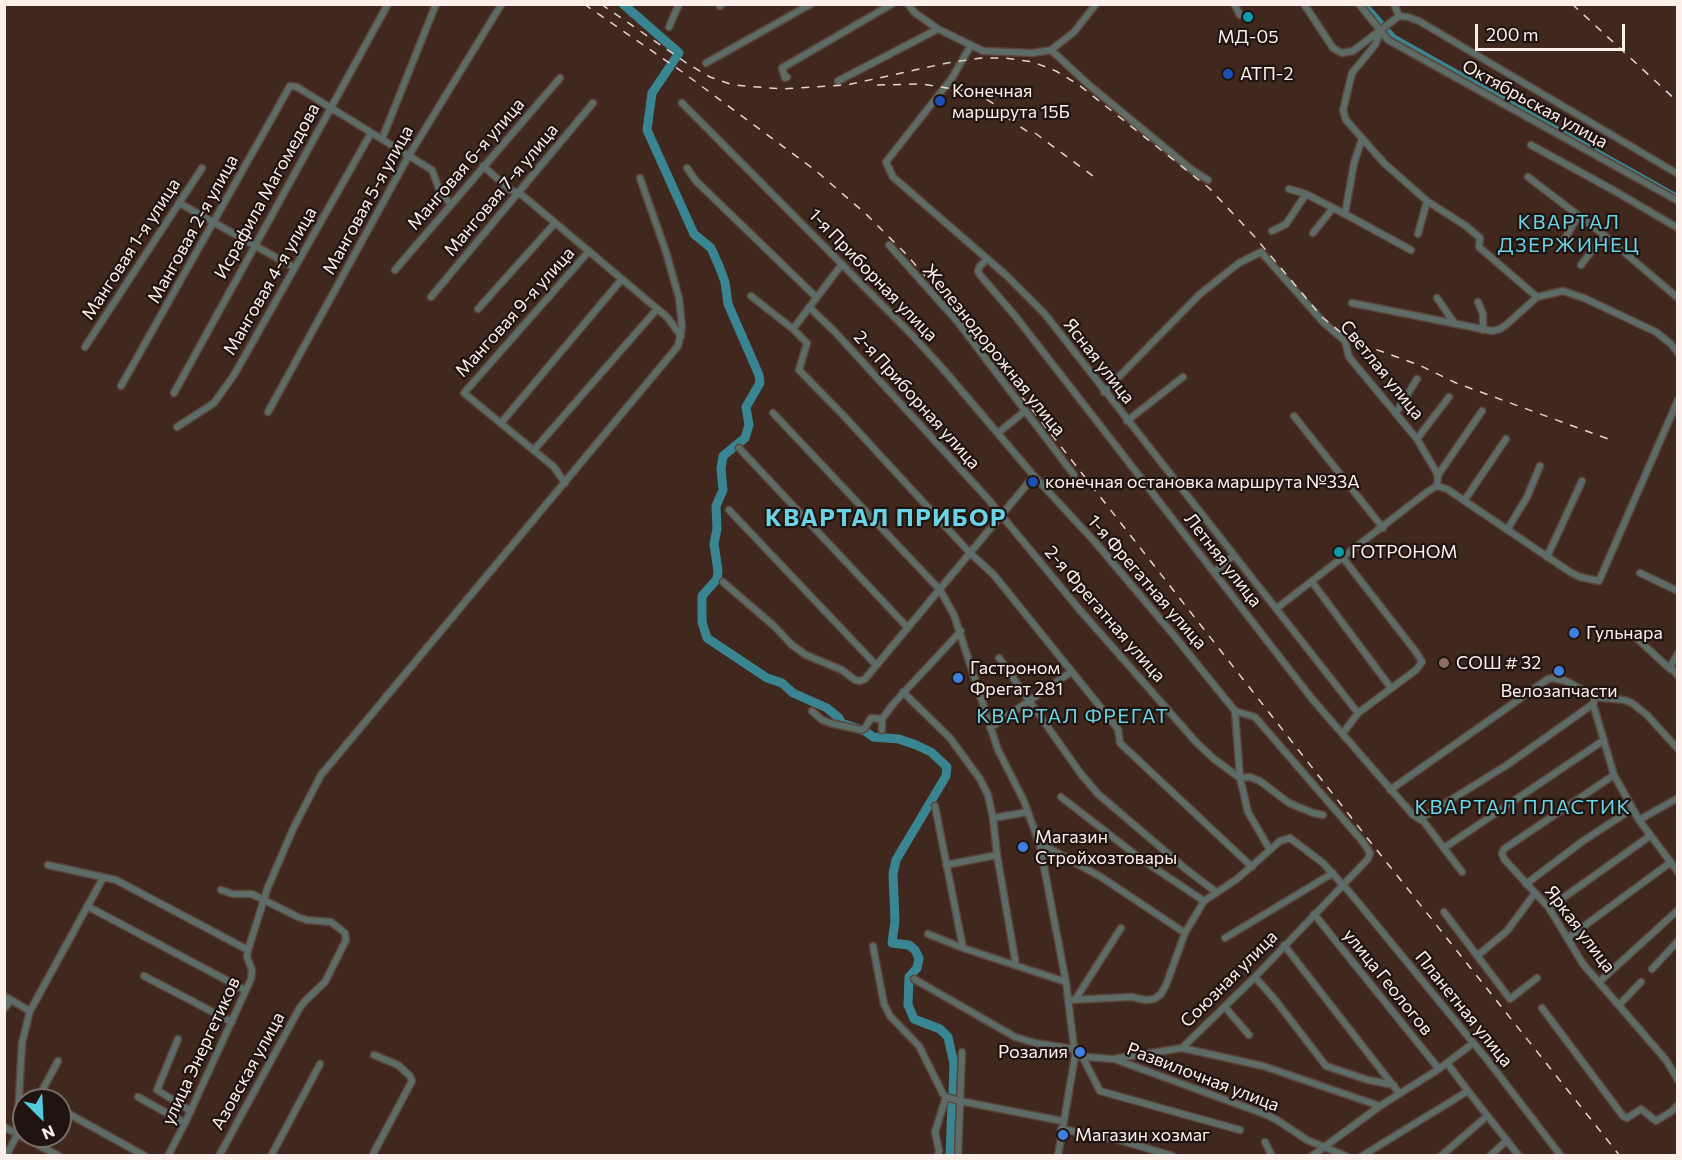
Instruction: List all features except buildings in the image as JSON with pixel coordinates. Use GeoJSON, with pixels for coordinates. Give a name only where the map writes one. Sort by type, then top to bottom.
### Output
{"type":"FeatureCollection","features":[{"type":"Feature","properties":{"kind":"street","name":"Исрафила Магомедова"},"geometry":{"type":"LineString","coordinates":[[174,393],[388,4]]}},
{"type":"Feature","properties":{"kind":"street"},"geometry":{"type":"LineString","coordinates":[[382,140],[435,4]]}},
{"type":"Feature","properties":{"kind":"street"},"geometry":{"type":"LineString","coordinates":[[669,27],[679,4]]}},
{"type":"Feature","properties":{"kind":"street"},"geometry":{"type":"LineString","coordinates":[[706,63],[811,4]]}},
{"type":"Feature","properties":{"kind":"street"},"geometry":{"type":"LineString","coordinates":[[787,76],[784,78],[782,68],[892,4]]}},
{"type":"Feature","properties":{"kind":"street"},"geometry":{"type":"LineString","coordinates":[[908,4],[915,14],[938,29],[983,51],[1033,53],[1051,50],[1074,32],[1096,4]]}},
{"type":"Feature","properties":{"kind":"street"},"geometry":{"type":"LineString","coordinates":[[1234,4],[1240,15]]}},
{"type":"Feature","properties":{"kind":"street"},"geometry":{"type":"LineString","coordinates":[[1304,4],[1333,48],[1342,53],[1353,51],[1381,32],[1399,16],[1419,21],[1677,174]]}},
{"type":"Feature","properties":{"kind":"street","name":"Октябрьская улица"},"geometry":{"type":"LineString","coordinates":[[1359,4],[1388,40],[1677,201]]}},
{"type":"Feature","properties":{"kind":"street"},"geometry":{"type":"LineString","coordinates":[[1394,4],[1399,16]]}},
{"type":"Feature","properties":{"kind":"street","name":"Манговая 5-я улица"},"geometry":{"type":"LineString","coordinates":[[268,412],[408,156],[501,5]]}},
{"type":"Feature","properties":{"kind":"street"},"geometry":{"type":"LineString","coordinates":[[838,81],[938,29]]}},
{"type":"Feature","properties":{"kind":"street"},"geometry":{"type":"LineString","coordinates":[[1381,32],[1352,73],[1343,110],[1346,120],[1399,178],[1427,201],[1466,226],[1480,238],[1479,247],[1537,297]]}},
{"type":"Feature","properties":{"kind":"street","name":"Ясная улица"},"geometry":{"type":"LineString","coordinates":[[971,45],[945,87],[886,162],[893,177],[987,258],[1044,313],[1126,421],[1277,608],[1358,713]]}},
{"type":"Feature","properties":{"kind":"street"},"geometry":{"type":"LineString","coordinates":[[1051,50],[1089,85],[1208,180]]}},
{"type":"Feature","properties":{"kind":"street","name":"Манговая 6-я улица"},"geometry":{"type":"LineString","coordinates":[[395,270],[560,78]]}},
{"type":"Feature","properties":{"kind":"street","name":"Манговая 2-я улица"},"geometry":{"type":"LineString","coordinates":[[122,386],[290,86],[297,87],[330,107]]}},
{"type":"Feature","properties":{"kind":"street","name":"Манговая 7-я улица"},"geometry":{"type":"LineString","coordinates":[[432,297],[593,103]]}},
{"type":"Feature","properties":{"kind":"street","name":"1-я Приборная улица"},"geometry":{"type":"LineString","coordinates":[[682,103],[843,264],[944,370],[1034,476]]}},
{"type":"Feature","properties":{"kind":"street"},"geometry":{"type":"LineString","coordinates":[[330,107],[432,171],[441,194],[451,204]]}},
{"type":"Feature","properties":{"kind":"street","name":"Манговая 4-я улица"},"geometry":{"type":"LineString","coordinates":[[177,427],[214,403],[234,375],[371,133]]}},
{"type":"Feature","properties":{"kind":"street"},"geometry":{"type":"LineString","coordinates":[[1345,214],[1354,163],[1362,139]]}},
{"type":"Feature","properties":{"kind":"street"},"geometry":{"type":"LineString","coordinates":[[1531,145],[1677,228]]}},
{"type":"Feature","properties":{"kind":"street"},"geometry":{"type":"LineString","coordinates":[[483,166],[509,189],[518,192],[555,222],[657,309],[674,325],[681,336]]}},
{"type":"Feature","properties":{"kind":"street","name":"Манговая 1-я улица"},"geometry":{"type":"LineString","coordinates":[[85,347],[202,168]]}},
{"type":"Feature","properties":{"kind":"street"},"geometry":{"type":"LineString","coordinates":[[687,168],[696,181],[816,297]]}},
{"type":"Feature","properties":{"kind":"street"},"geometry":{"type":"LineString","coordinates":[[1528,177],[1604,235],[1677,298]]}},
{"type":"Feature","properties":{"kind":"street"},"geometry":{"type":"LineString","coordinates":[[640,178],[666,252],[679,298],[681,336]]}},
{"type":"Feature","properties":{"kind":"street"},"geometry":{"type":"LineString","coordinates":[[1289,189],[1306,194],[1411,250]]}},
{"type":"Feature","properties":{"kind":"street"},"geometry":{"type":"LineString","coordinates":[[1272,231],[1286,224],[1306,194]]}},
{"type":"Feature","properties":{"kind":"street"},"geometry":{"type":"LineString","coordinates":[[1418,234],[1427,201]]}},
{"type":"Feature","properties":{"kind":"street"},"geometry":{"type":"LineString","coordinates":[[179,202],[295,268]]}},
{"type":"Feature","properties":{"kind":"street"},"geometry":{"type":"LineString","coordinates":[[1313,233],[1333,208]]}},
{"type":"Feature","properties":{"kind":"street"},"geometry":{"type":"LineString","coordinates":[[1563,242],[1578,216]]}},
{"type":"Feature","properties":{"kind":"street"},"geometry":{"type":"LineString","coordinates":[[478,309],[555,222]]}},
{"type":"Feature","properties":{"kind":"street"},"geometry":{"type":"LineString","coordinates":[[1581,265],[1604,235]]}},
{"type":"Feature","properties":{"kind":"street","name":"Железнодорожная улица"},"geometry":{"type":"LineString","coordinates":[[889,245],[957,321],[1074,475]]}},
{"type":"Feature","properties":{"kind":"street","name":"Манговая 9-я улица"},"geometry":{"type":"LineString","coordinates":[[501,423],[464,393],[589,251]]}},
{"type":"Feature","properties":{"kind":"street","name":"Светлая улица"},"geometry":{"type":"LineString","coordinates":[[1104,392],[1200,294],[1239,263],[1261,252],[1324,323],[1345,341],[1349,357],[1417,439],[1438,475]]}},
{"type":"Feature","properties":{"kind":"street","name":"Летняя улица"},"geometry":{"type":"LineString","coordinates":[[987,258],[980,266],[978,271],[980,275],[1016,317],[1313,700],[1413,815],[1420,819],[1462,872]]}},
{"type":"Feature","properties":{"kind":"street"},"geometry":{"type":"LineString","coordinates":[[793,328],[843,264]]}},
{"type":"Feature","properties":{"kind":"street"},"geometry":{"type":"LineString","coordinates":[[565,483],[554,467],[501,423],[622,279]]}},
{"type":"Feature","properties":{"kind":"street"},"geometry":{"type":"LineString","coordinates":[[1352,303],[1483,330],[1500,329],[1537,297],[1563,291],[1584,298],[1656,332],[1671,344],[1677,353]]}},
{"type":"Feature","properties":{"kind":"street"},"geometry":{"type":"LineString","coordinates":[[751,296],[793,328],[807,343],[799,370],[969,552],[994,575],[1118,729],[1120,743],[1205,820],[1252,867]]}},
{"type":"Feature","properties":{"kind":"street"},"geometry":{"type":"LineString","coordinates":[[1437,298],[1456,325]]}},
{"type":"Feature","properties":{"kind":"street"},"geometry":{"type":"LineString","coordinates":[[1478,302],[1483,314],[1483,330]]}},
{"type":"Feature","properties":{"kind":"street","name":"2-я Приборная улица"},"geometry":{"type":"LineString","coordinates":[[809,307],[837,333],[1001,514]]}},
{"type":"Feature","properties":{"kind":"street"},"geometry":{"type":"LineString","coordinates":[[534,450],[657,309]]}},
{"type":"Feature","properties":{"kind":"street","name":"улица Энергетиков"},"geometry":{"type":"LineString","coordinates":[[168,1155],[191,1111],[251,979],[252,970],[247,957],[248,950],[263,901],[294,827],[321,775],[678,346],[681,336]]}},
{"type":"Feature","properties":{"kind":"street"},"geometry":{"type":"LineString","coordinates":[[1126,421],[1183,377]]}},
{"type":"Feature","properties":{"kind":"street"},"geometry":{"type":"LineString","coordinates":[[1396,413],[1417,379]]}},
{"type":"Feature","properties":{"kind":"street"},"geometry":{"type":"LineString","coordinates":[[1417,439],[1449,397]]}},
{"type":"Feature","properties":{"kind":"street"},"geometry":{"type":"LineString","coordinates":[[1277,608],[1437,486],[1447,489],[1547,558],[1580,577],[1599,581],[1677,400]]}},
{"type":"Feature","properties":{"kind":"street"},"geometry":{"type":"LineString","coordinates":[[998,433],[1025,411]]}},
{"type":"Feature","properties":{"kind":"street"},"geometry":{"type":"LineString","coordinates":[[1437,486],[1438,475],[1482,411]]}},
{"type":"Feature","properties":{"kind":"street"},"geometry":{"type":"LineString","coordinates":[[772,413],[940,590],[954,615],[998,750],[1028,812],[1040,846],[1066,982],[1072,1000],[1077,1053],[1061,1125],[1058,1155]]}},
{"type":"Feature","properties":{"kind":"street"},"geometry":{"type":"LineString","coordinates":[[1294,416],[1383,528]]}},
{"type":"Feature","properties":{"kind":"street"},"geometry":{"type":"LineString","coordinates":[[1464,501],[1506,439]]}},
{"type":"Feature","properties":{"kind":"street"},"geometry":{"type":"LineString","coordinates":[[739,448],[908,628]]}},
{"type":"Feature","properties":{"kind":"street"},"geometry":{"type":"LineString","coordinates":[[1507,530],[1527,497],[1540,466]]}},
{"type":"Feature","properties":{"kind":"street"},"geometry":{"type":"LineString","coordinates":[[723,582],[774,626],[792,645],[806,655],[842,670],[860,681],[908,628],[1034,476]]}},
{"type":"Feature","properties":{"kind":"street","name":"1-я Фрегатная улица"},"geometry":{"type":"LineString","coordinates":[[1034,476],[1095,542],[1234,711]]}},
{"type":"Feature","properties":{"kind":"street"},"geometry":{"type":"LineString","coordinates":[[1547,558],[1582,482]]}},
{"type":"Feature","properties":{"kind":"street"},"geometry":{"type":"LineString","coordinates":[[729,510],[876,665]]}},
{"type":"Feature","properties":{"kind":"street","name":"2-я Фрегатная улица"},"geometry":{"type":"LineString","coordinates":[[1001,514],[1079,609],[1196,742],[1214,759],[1240,778],[1251,777],[1260,781],[1289,803],[1313,813],[1323,814]]}},
{"type":"Feature","properties":{"kind":"street"},"geometry":{"type":"LineString","coordinates":[[1214,572],[1233,556]]}},
{"type":"Feature","properties":{"kind":"street"},"geometry":{"type":"LineString","coordinates":[[1343,558],[1422,662],[1416,670],[1358,713],[1343,732]]}},
{"type":"Feature","properties":{"kind":"street"},"geometry":{"type":"LineString","coordinates":[[1640,573],[1677,591]]}},
{"type":"Feature","properties":{"kind":"street"},"geometry":{"type":"LineString","coordinates":[[1312,582],[1391,688]]}},
{"type":"Feature","properties":{"kind":"street"},"geometry":{"type":"LineString","coordinates":[[882,730],[882,719],[903,692],[960,631]]}},
{"type":"Feature","properties":{"kind":"street"},"geometry":{"type":"LineString","coordinates":[[1632,633],[1677,676]]}},
{"type":"Feature","properties":{"kind":"street"},"geometry":{"type":"LineString","coordinates":[[1670,669],[1677,653]]}},
{"type":"Feature","properties":{"kind":"street"},"geometry":{"type":"LineString","coordinates":[[999,658],[1081,774],[1098,794],[1216,892]]}},
{"type":"Feature","properties":{"kind":"street"},"geometry":{"type":"LineString","coordinates":[[990,728],[1071,672]]}},
{"type":"Feature","properties":{"kind":"street"},"geometry":{"type":"LineString","coordinates":[[1390,789],[1548,679],[1566,681],[1594,701],[1614,775],[1639,820],[1677,872]]}},
{"type":"Feature","properties":{"kind":"street"},"geometry":{"type":"LineString","coordinates":[[903,692],[950,738],[980,779],[988,795],[1016,965]]}},
{"type":"Feature","properties":{"kind":"street"},"geometry":{"type":"LineString","coordinates":[[1420,819],[1507,765],[1594,701],[1624,700],[1640,708],[1677,749]]}},
{"type":"Feature","properties":{"kind":"street"},"geometry":{"type":"LineString","coordinates":[[812,711],[830,723],[861,730],[871,718],[882,719]]}},
{"type":"Feature","properties":{"kind":"street"},"geometry":{"type":"LineString","coordinates":[[1072,1000],[1131,998],[1146,1000],[1154,999],[1161,994],[1185,933],[1204,901],[1252,867],[1270,850],[1248,812],[1240,778],[1234,711]]}},
{"type":"Feature","properties":{"kind":"street","name":"Союзная улица"},"geometry":{"type":"LineString","coordinates":[[914,979],[1016,1037],[1077,1053],[1113,1059],[1182,1048],[1255,977],[1368,858],[1370,853],[1255,717],[1234,711]]}},
{"type":"Feature","properties":{"kind":"street"},"geometry":{"type":"LineString","coordinates":[[1444,848],[1604,740]]}},
{"type":"Feature","properties":{"kind":"street","name":"Яркая улица"},"geometry":{"type":"LineString","coordinates":[[1614,775],[1504,849],[1502,853],[1504,859],[1549,908],[1574,951],[1666,1060],[1677,1080]]}},
{"type":"Feature","properties":{"kind":"street"},"geometry":{"type":"LineString","coordinates":[[1061,797],[1141,859],[1204,901]]}},
{"type":"Feature","properties":{"kind":"street"},"geometry":{"type":"LineString","coordinates":[[1639,820],[1677,798]]}},
{"type":"Feature","properties":{"kind":"street"},"geometry":{"type":"LineString","coordinates":[[935,807],[963,948]]}},
{"type":"Feature","properties":{"kind":"street"},"geometry":{"type":"LineString","coordinates":[[1526,884],[1583,841],[1632,809]]}},
{"type":"Feature","properties":{"kind":"street"},"geometry":{"type":"LineString","coordinates":[[993,818],[1028,812]]}},
{"type":"Feature","properties":{"kind":"street"},"geometry":{"type":"LineString","coordinates":[[1549,908],[1650,836]]}},
{"type":"Feature","properties":{"kind":"street","name":"Планетная улица"},"geometry":{"type":"LineString","coordinates":[[1270,850],[1280,841],[1290,838],[1333,873],[1489,1062],[1561,1155]]}},
{"type":"Feature","properties":{"kind":"street"},"geometry":{"type":"LineString","coordinates":[[1040,846],[1045,846],[1101,878],[1185,933]]}},
{"type":"Feature","properties":{"kind":"street"},"geometry":{"type":"LineString","coordinates":[[946,865],[997,855]]}},
{"type":"Feature","properties":{"kind":"street"},"geometry":{"type":"LineString","coordinates":[[1568,938],[1671,862]]}},
{"type":"Feature","properties":{"kind":"street"},"geometry":{"type":"LineString","coordinates":[[48,865],[116,880],[248,950]]}},
{"type":"Feature","properties":{"kind":"street"},"geometry":{"type":"LineString","coordinates":[[1225,938],[1333,873]]}},
{"type":"Feature","properties":{"kind":"street"},"geometry":{"type":"LineString","coordinates":[[20,1088],[22,1043],[30,1011],[103,878]]}},
{"type":"Feature","properties":{"kind":"street"},"geometry":{"type":"LineString","coordinates":[[221,890],[233,894],[252,894],[263,901]]}},
{"type":"Feature","properties":{"kind":"street"},"geometry":{"type":"LineString","coordinates":[[1477,956],[1507,931],[1535,893]]}},
{"type":"Feature","properties":{"kind":"street","name":"Азовская улица"},"geometry":{"type":"LineString","coordinates":[[219,1155],[305,1001],[325,982],[346,940],[345,933],[331,922],[307,920],[263,901]]}},
{"type":"Feature","properties":{"kind":"street"},"geometry":{"type":"LineString","coordinates":[[87,906],[245,990]]}},
{"type":"Feature","properties":{"kind":"street"},"geometry":{"type":"LineString","coordinates":[[1599,982],[1677,910]]}},
{"type":"Feature","properties":{"kind":"street"},"geometry":{"type":"LineString","coordinates":[[1444,912],[1510,999],[1537,978]]}},
{"type":"Feature","properties":{"kind":"street","name":"улица Геологов"},"geometry":{"type":"LineString","coordinates":[[1314,914],[1438,1069]]}},
{"type":"Feature","properties":{"kind":"street"},"geometry":{"type":"LineString","coordinates":[[1072,1000],[1121,928]]}},
{"type":"Feature","properties":{"kind":"street"},"geometry":{"type":"LineString","coordinates":[[928,934],[1066,982]]}},
{"type":"Feature","properties":{"kind":"street"},"geometry":{"type":"LineString","coordinates":[[1652,969],[1677,941]]}},
{"type":"Feature","properties":{"kind":"street"},"geometry":{"type":"LineString","coordinates":[[1284,945],[1399,1093]]}},
{"type":"Feature","properties":{"kind":"street"},"geometry":{"type":"LineString","coordinates":[[873,946],[884,1004],[894,1020],[920,1046],[940,1090],[946,1097],[1173,1155]]}},
{"type":"Feature","properties":{"kind":"street"},"geometry":{"type":"LineString","coordinates":[[144,976],[232,1022]]}},
{"type":"Feature","properties":{"kind":"street"},"geometry":{"type":"LineString","coordinates":[[1255,977],[1326,1066],[1368,1080],[1394,1085]]}},
{"type":"Feature","properties":{"kind":"street"},"geometry":{"type":"LineString","coordinates":[[1620,1004],[1641,982]]}},
{"type":"Feature","properties":{"kind":"street"},"geometry":{"type":"LineString","coordinates":[[4,1009],[8,998],[30,1011]]}},
{"type":"Feature","properties":{"kind":"street"},"geometry":{"type":"LineString","coordinates":[[1225,1007],[1249,1035]]}},
{"type":"Feature","properties":{"kind":"street"},"geometry":{"type":"LineString","coordinates":[[1542,1008],[1623,1116],[1627,1118],[1641,1109],[1656,1121],[1677,1105]]}},
{"type":"Feature","properties":{"kind":"street"},"geometry":{"type":"LineString","coordinates":[[178,1039],[157,1090],[191,1111]]}},
{"type":"Feature","properties":{"kind":"street"},"geometry":{"type":"LineString","coordinates":[[1324,1155],[1317,1151],[1399,1093],[1448,1063],[1472,1044]]}},
{"type":"Feature","properties":{"kind":"street"},"geometry":{"type":"LineString","coordinates":[[1182,1048],[1263,1066],[1380,1106]]}},
{"type":"Feature","properties":{"kind":"street"},"geometry":{"type":"LineString","coordinates":[[958,1155],[962,1052]]}},
{"type":"Feature","properties":{"kind":"street"},"geometry":{"type":"LineString","coordinates":[[1077,1053],[1100,1091],[1240,1130]]}},
{"type":"Feature","properties":{"kind":"street"},"geometry":{"type":"LineString","coordinates":[[372,1155],[412,1081],[406,1070],[374,1055]]}},
{"type":"Feature","properties":{"kind":"street","name":"Развилочная улица"},"geometry":{"type":"LineString","coordinates":[[1113,1059],[1278,1120],[1307,1140],[1317,1151],[1346,1155]]}},
{"type":"Feature","properties":{"kind":"street"},"geometry":{"type":"LineString","coordinates":[[44,1088],[58,1061]]}},
{"type":"Feature","properties":{"kind":"street"},"geometry":{"type":"LineString","coordinates":[[1448,1063],[1467,1091],[1519,1155]]}},
{"type":"Feature","properties":{"kind":"street"},"geometry":{"type":"LineString","coordinates":[[271,1155],[320,1064]]}},
{"type":"Feature","properties":{"kind":"street"},"geometry":{"type":"LineString","coordinates":[[1362,1155],[1467,1091]]}},
{"type":"Feature","properties":{"kind":"street"},"geometry":{"type":"LineString","coordinates":[[138,1097],[185,1123]]}},
{"type":"Feature","properties":{"kind":"street"},"geometry":{"type":"LineString","coordinates":[[938,1155],[935,1132],[946,1097]]}},
{"type":"Feature","properties":{"kind":"street"},"geometry":{"type":"LineString","coordinates":[[72,1115],[145,1155]]}},
{"type":"Feature","properties":{"kind":"street"},"geometry":{"type":"LineString","coordinates":[[1441,1155],[1487,1116]]}},
{"type":"Feature","properties":{"kind":"street"},"geometry":{"type":"LineString","coordinates":[[1490,1155],[1507,1140]]}},
{"type":"Feature","properties":{"kind":"street"},"geometry":{"type":"LineString","coordinates":[[1264,1142],[1272,1155]]}},
{"type":"Feature","properties":{"kind":"street"},"geometry":{"type":"LineString","coordinates":[[45,1148],[59,1155]]}},
{"type":"Feature","properties":{"kind":"waterway"},"geometry":{"type":"LineString","coordinates":[[623,4],[679,53],[652,93],[647,130],[694,234],[711,248],[725,282],[728,304],[759,375],[760,383],[746,407],[749,425],[745,438],[723,456],[721,469],[723,490],[716,506],[717,529],[714,544],[717,579],[702,596],[702,622],[707,638],[767,678],[782,683],[793,693],[827,708],[839,718],[841,723],[865,731],[873,737],[899,739],[916,745],[931,752],[947,767],[946,776],[896,860],[893,874],[895,921],[892,943],[909,945],[919,958],[917,968],[909,977],[908,1005],[914,1019],[940,1029],[948,1037],[954,1064],[953,1094]]}},
{"type":"Feature","properties":{"kind":"waterway"},"geometry":{"type":"LineString","coordinates":[[1365,4],[1394,37],[1678,197]]}},
{"type":"Feature","properties":{"kind":"waterway"},"geometry":{"type":"LineString","coordinates":[[950,1156],[952,1104]]}},
{"type":"Feature","properties":{"kind":"railway"},"geometry":{"type":"LineString","coordinates":[[584,4],[681,71],[815,170],[866,214],[905,253],[947,301],[1372,844],[1620,1156]]}},
{"type":"Feature","properties":{"kind":"railway"},"geometry":{"type":"LineString","coordinates":[[601,4],[688,64],[710,77],[733,85],[782,89],[847,85],[947,63],[981,58],[1005,58],[1033,62],[1056,71],[1079,85],[1209,188],[1254,236],[1322,317],[1344,335],[1358,343],[1419,365],[1456,383],[1611,440]]}},
{"type":"Feature","properties":{"kind":"railway"},"geometry":{"type":"LineString","coordinates":[[1572,4],[1678,102]]}},
{"type":"Feature","properties":{"kind":"railway"},"geometry":{"type":"LineString","coordinates":[[877,85],[921,84],[967,91],[981,96],[1004,110]]}},
{"type":"Feature","properties":{"kind":"railway"},"geometry":{"type":"LineString","coordinates":[[994,109],[1028,132]]}},
{"type":"Feature","properties":{"kind":"railway"},"geometry":{"type":"LineString","coordinates":[[1035,133],[1097,179]]}},
{"type":"Feature","properties":{"kind":"place","name":"МД-05"},"geometry":{"type":"Point","coordinates":[1248,17]}},
{"type":"Feature","properties":{"kind":"place","name":"АТП-2"},"geometry":{"type":"Point","coordinates":[1228,74]}},
{"type":"Feature","properties":{"kind":"place","name":"Конечная маршрута 15Б"},"geometry":{"type":"Point","coordinates":[940,101]}},
{"type":"Feature","properties":{"kind":"place","name":"конечная остановка маршрута №33А"},"geometry":{"type":"Point","coordinates":[1033,482]}},
{"type":"Feature","properties":{"kind":"place","name":"ГОТРОНОМ"},"geometry":{"type":"Point","coordinates":[1339,552]}},
{"type":"Feature","properties":{"kind":"place","name":"Гульнара"},"geometry":{"type":"Point","coordinates":[1574,633]}},
{"type":"Feature","properties":{"kind":"place","name":"СОШ # 32"},"geometry":{"type":"Point","coordinates":[1444,663]}},
{"type":"Feature","properties":{"kind":"place","name":"Велозапчасти"},"geometry":{"type":"Point","coordinates":[1559,671]}},
{"type":"Feature","properties":{"kind":"place","name":"Гастроном Фрегат 281"},"geometry":{"type":"Point","coordinates":[958,678]}},
{"type":"Feature","properties":{"kind":"place","name":"Магазин Стройхозтовары"},"geometry":{"type":"Point","coordinates":[1023,847]}},
{"type":"Feature","properties":{"kind":"place","name":"Розалия"},"geometry":{"type":"Point","coordinates":[1080,1052]}},
{"type":"Feature","properties":{"kind":"place","name":"Магазин хозмаг"},"geometry":{"type":"Point","coordinates":[1063,1135]}},
{"type":"Feature","properties":{"kind":"district","name":"КВАРТАЛ ДЗЕРЖИНЕЦ"},"geometry":{"type":"Point","coordinates":[1569,234]}},
{"type":"Feature","properties":{"kind":"district","name":"КВАРТАЛ ПРИБОР"},"geometry":{"type":"Point","coordinates":[886,518]}},
{"type":"Feature","properties":{"kind":"district","name":"КВАРТАЛ ФРЕГАТ"},"geometry":{"type":"Point","coordinates":[1073,716]}},
{"type":"Feature","properties":{"kind":"district","name":"КВАРТАЛ ПЛАСТИК"},"geometry":{"type":"Point","coordinates":[1523,807]}}]}
